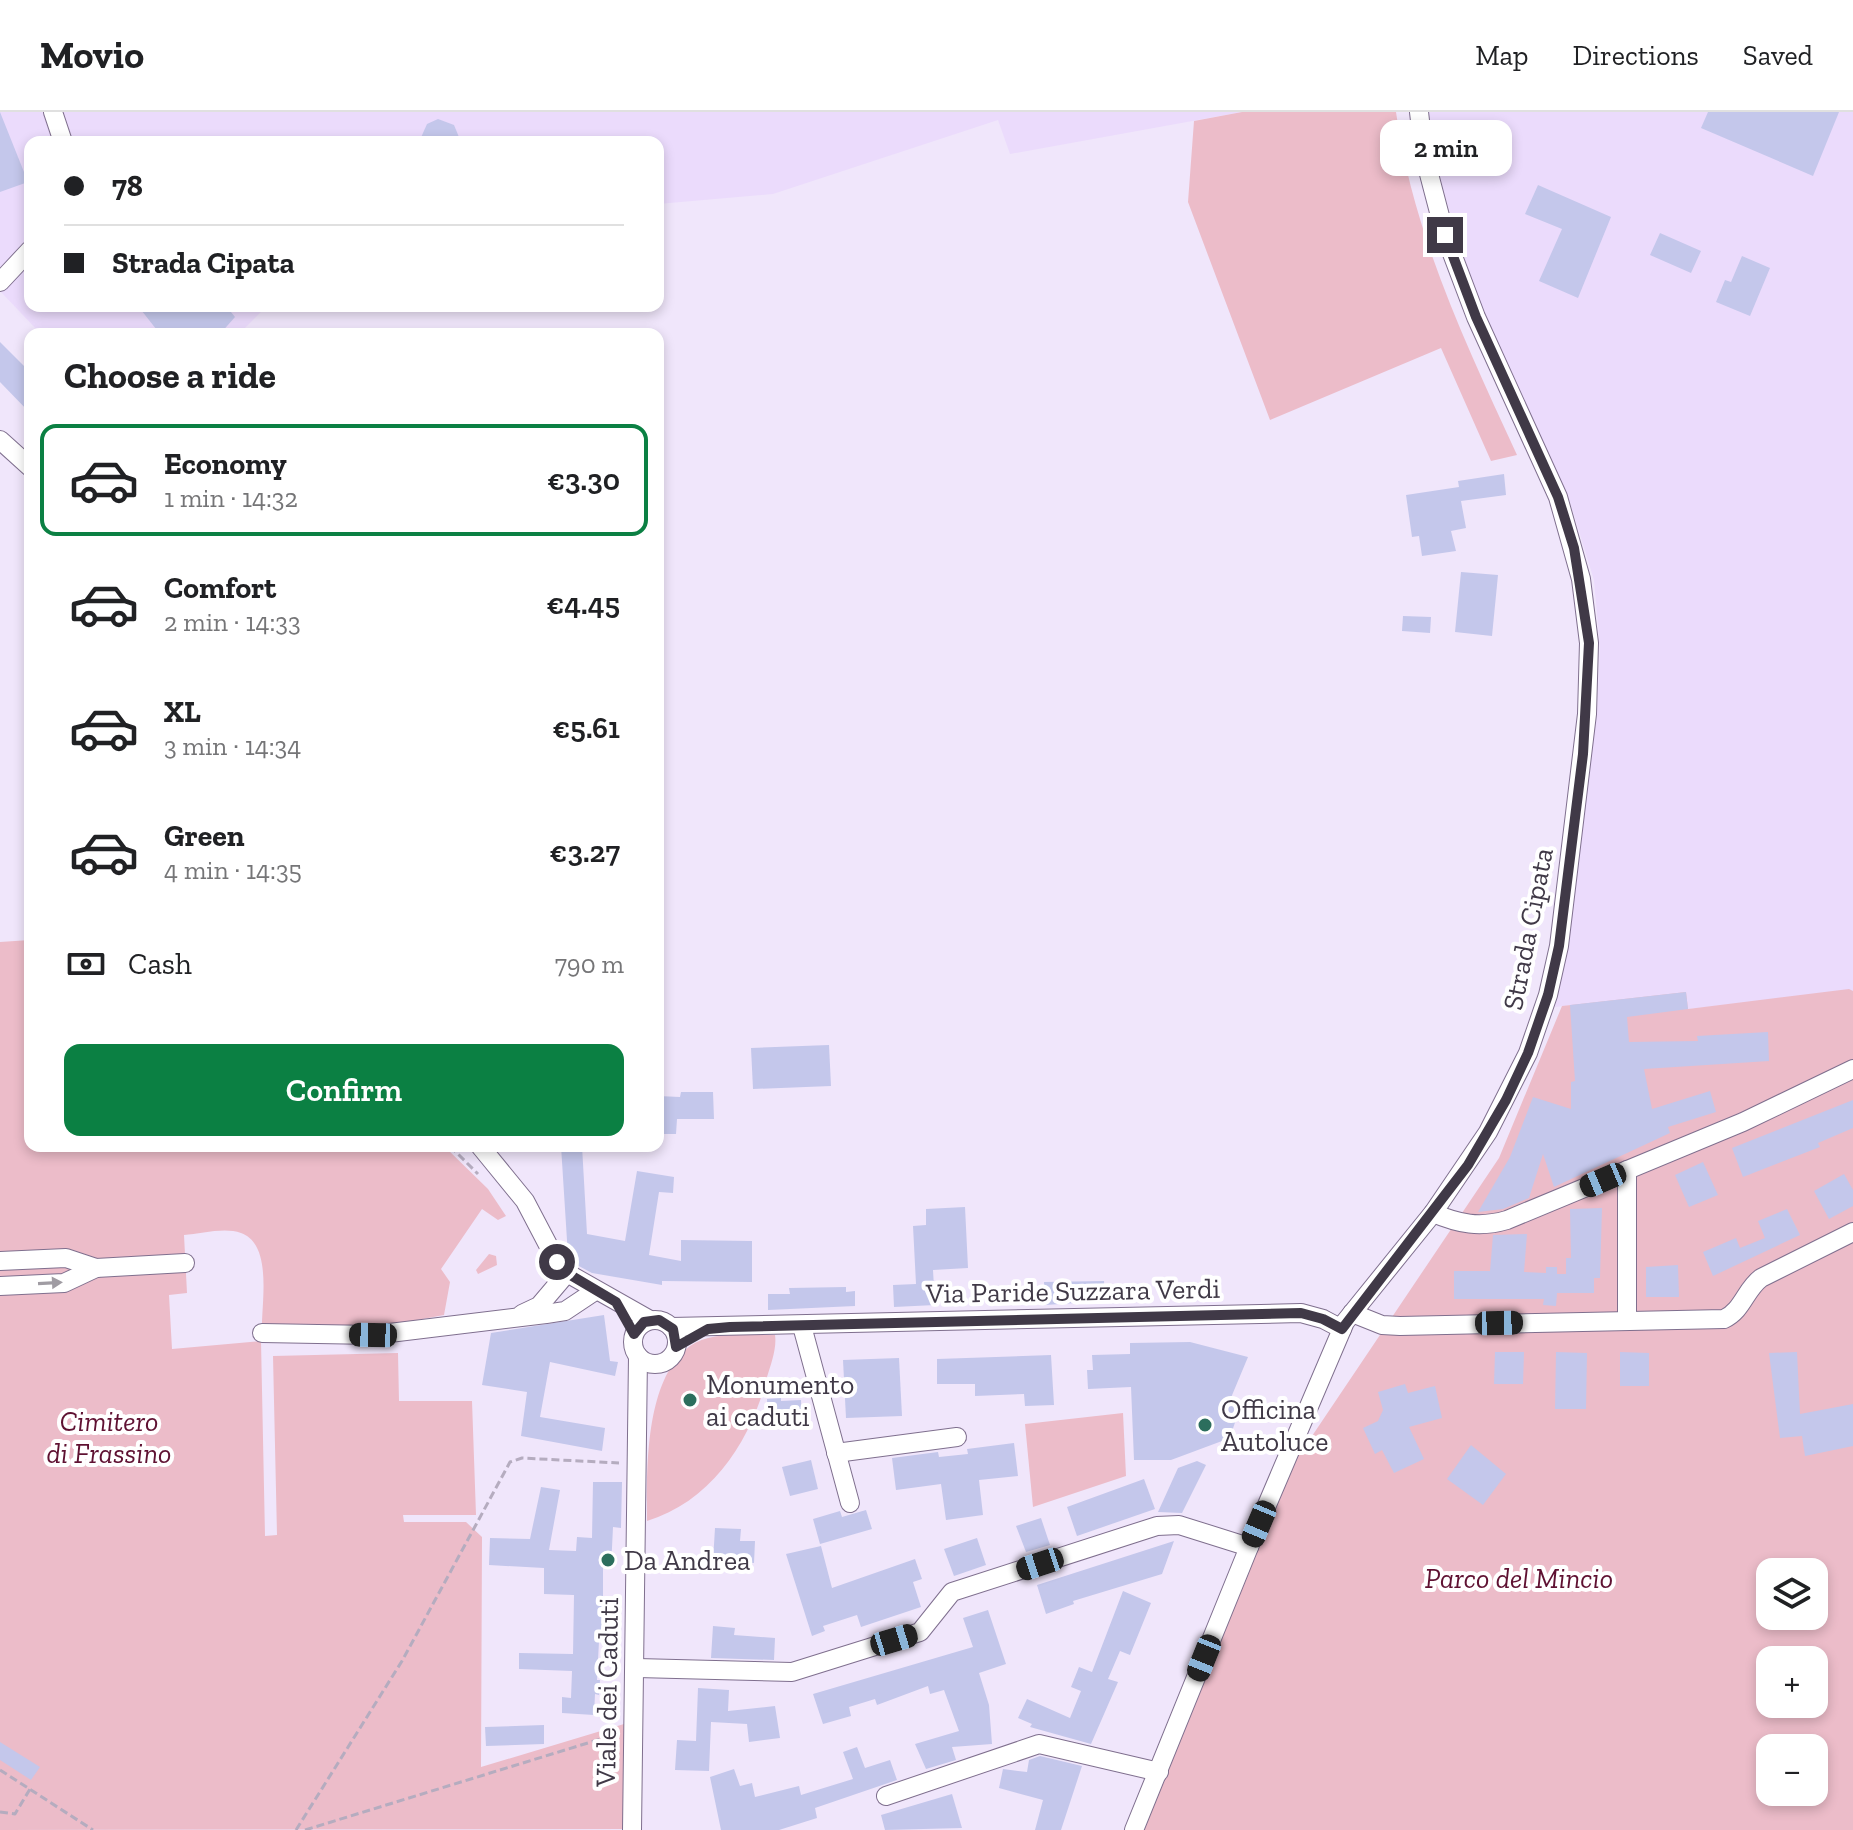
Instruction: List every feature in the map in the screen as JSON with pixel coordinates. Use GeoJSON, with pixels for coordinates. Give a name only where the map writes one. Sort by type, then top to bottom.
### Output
{"type":"FeatureCollection","features":[{"type":"Feature","properties":{"kind":"street"},"geometry":{"type":"LineString","coordinates":[[53,112],[61,136]]}},
{"type":"Feature","properties":{"kind":"street","name":"Strada Cipata"},"geometry":{"type":"LineString","coordinates":[[1134,1830],[1342,1329],[1468,1165],[1506,1100],[1548,995],[1561,935],[1587,714],[1589,655],[1581,579],[1566,521],[1476,317],[1445,235],[1424,155],[1419,112]]}},
{"type":"Feature","properties":{"kind":"street"},"geometry":{"type":"LineString","coordinates":[[0,282],[24,256]]}},
{"type":"Feature","properties":{"kind":"street"},"geometry":{"type":"LineString","coordinates":[[0,440],[24,462]]}},
{"type":"Feature","properties":{"kind":"street"},"geometry":{"type":"LineString","coordinates":[[1433,1213],[1467,1225],[1493,1225],[1743,1122],[1853,1069]]}},
{"type":"Feature","properties":{"kind":"street"},"geometry":{"type":"LineString","coordinates":[[484,1152],[534,1218],[557,1262],[567,1273],[650,1320],[664,1322],[671,1327],[671,1354],[653,1364],[638,1356],[633,1344],[634,1334],[616,1302]]}},
{"type":"Feature","properties":{"kind":"street"},"geometry":{"type":"LineString","coordinates":[[1627,1170],[1627,1321]]}},
{"type":"Feature","properties":{"kind":"street"},"geometry":{"type":"LineString","coordinates":[[1352,1313],[1382,1325],[1400,1326],[1724,1319],[1736,1312],[1761,1278],[1853,1232]]}},
{"type":"Feature","properties":{"kind":"street"},"geometry":{"type":"LineString","coordinates":[[0,1261],[66,1258],[96,1268],[185,1263]]}},
{"type":"Feature","properties":{"kind":"street"},"geometry":{"type":"LineString","coordinates":[[0,1286],[64,1283],[96,1268]]}},
{"type":"Feature","properties":{"kind":"street"},"geometry":{"type":"LineString","coordinates":[[517,1316],[539,1306],[567,1273]]}},
{"type":"Feature","properties":{"kind":"street"},"geometry":{"type":"LineString","coordinates":[[262,1333],[373,1335],[565,1311],[595,1291]]}},
{"type":"Feature","properties":{"kind":"street","name":"Via Paride Suzzara Verdi"},"geometry":{"type":"LineString","coordinates":[[671,1327],[708,1329],[1301,1313],[1323,1319],[1342,1329]]}},
{"type":"Feature","properties":{"kind":"street"},"geometry":{"type":"LineString","coordinates":[[634,1334],[650,1320]]}},
{"type":"Feature","properties":{"kind":"street"},"geometry":{"type":"LineString","coordinates":[[802,1326],[850,1503]]}},
{"type":"Feature","properties":{"kind":"street","name":"Via Paride Suzzara Verdi"},"geometry":{"type":"LineString","coordinates":[[671,1354],[708,1329]]}},
{"type":"Feature","properties":{"kind":"street","name":"Viale dei Caduti"},"geometry":{"type":"LineString","coordinates":[[640,1412],[671,1354]]}},
{"type":"Feature","properties":{"kind":"street","name":"Viale dei Caduti"},"geometry":{"type":"LineString","coordinates":[[632,1830],[637,1668],[638,1356]]}},
{"type":"Feature","properties":{"kind":"street"},"geometry":{"type":"LineString","coordinates":[[836,1453],[957,1437]]}},
{"type":"Feature","properties":{"kind":"street"},"geometry":{"type":"LineString","coordinates":[[637,1668],[792,1672],[920,1632],[952,1592],[1157,1526],[1179,1525],[1249,1547]]}},
{"type":"Feature","properties":{"kind":"street"},"geometry":{"type":"LineString","coordinates":[[886,1796],[1039,1744],[1159,1772]]}},
{"type":"Feature","properties":{"kind":"path"},"geometry":{"type":"LineString","coordinates":[[456,1152],[483,1179]]}},
{"type":"Feature","properties":{"kind":"path"},"geometry":{"type":"LineString","coordinates":[[296,1830],[402,1661],[510,1462],[522,1458],[639,1464]]}},
{"type":"Feature","properties":{"kind":"path"},"geometry":{"type":"LineString","coordinates":[[305,1830],[635,1726]]}},
{"type":"Feature","properties":{"kind":"path"},"geometry":{"type":"LineString","coordinates":[[0,1770],[93,1830]]}},
{"type":"Feature","properties":{"kind":"path"},"geometry":{"type":"LineString","coordinates":[[0,1812],[15,1814],[30,1789]]}},
{"type":"Feature","properties":{"kind":"shaded area"},"geometry":{"type":"Polygon","coordinates":[[[0,112],[1242,112],[1010,154],[998,120],[773,194],[664,203],[664,136],[24,136],[24,312],[261,312],[245,328],[35,328],[0,291],[0,112]]]}},
{"type":"Feature","properties":{"kind":"shaded area"},"geometry":{"type":"Polygon","coordinates":[[[1429,112],[1853,112],[1853,991],[1688,1009],[1686,992],[1555,1007],[1597,715],[1600,648],[1594,580],[1570,502],[1483,316],[1445,196],[1433,149],[1429,112]]]}},
{"type":"Feature","properties":{"kind":"green space"},"geometry":{"type":"Polygon","coordinates":[[[1242,112],[1396,112],[1404,157],[1428,245],[1461,330],[1517,455],[1491,461],[1441,348],[1270,420],[1188,202],[1194,121],[1242,112]]]}},
{"type":"Feature","properties":{"kind":"green space","name":"Cimitero di Frassino"},"geometry":{"type":"Polygon","coordinates":[[[24,940],[24,1152],[450,1152],[488,1189],[506,1216],[498,1220],[482,1209],[441,1269],[450,1282],[444,1315],[391,1325],[262,1326],[263,1274],[261,1260],[251,1239],[241,1233],[227,1231],[184,1235],[187,1293],[169,1295],[172,1349],[261,1341],[265,1536],[277,1535],[273,1356],[398,1353],[399,1401],[472,1401],[476,1515],[403,1515],[404,1522],[466,1522],[482,1537],[481,1767],[624,1724],[624,1829],[0,1830],[0,942],[24,940]]]}},
{"type":"Feature","properties":{"kind":"green space","name":"Parco del Mincio"},"geometry":{"type":"Polygon","coordinates":[[[1849,989],[1853,991],[1853,1830],[1133,1830],[1269,1500],[1307,1438],[1310,1439],[1499,1158],[1562,1006],[1686,992],[1688,1009],[1849,989]]]}},
{"type":"Feature","properties":{"kind":"green space"},"geometry":{"type":"Polygon","coordinates":[[[489,1254],[496,1256],[497,1265],[478,1274],[476,1270],[489,1254]]]}},
{"type":"Feature","properties":{"kind":"green space"},"geometry":{"type":"Polygon","coordinates":[[[775,1335],[773,1356],[760,1401],[751,1424],[725,1466],[691,1499],[647,1521],[651,1428],[656,1403],[675,1361],[690,1346],[709,1338],[775,1335]]]}},
{"type":"Feature","properties":{"kind":"green space"},"geometry":{"type":"Polygon","coordinates":[[[1123,1413],[1126,1476],[1033,1507],[1025,1424],[1123,1413]]]}},
{"type":"Feature","properties":{"kind":"building"},"geometry":{"type":"Polygon","coordinates":[[[0,112],[24,172],[24,183],[0,192],[0,112]]]}},
{"type":"Feature","properties":{"kind":"building"},"geometry":{"type":"Polygon","coordinates":[[[1708,112],[1839,112],[1813,176],[1701,128],[1708,112]]]}},
{"type":"Feature","properties":{"kind":"building"},"geometry":{"type":"Polygon","coordinates":[[[438,119],[454,125],[459,136],[422,136],[427,124],[438,119]]]}},
{"type":"Feature","properties":{"kind":"building"},"geometry":{"type":"Polygon","coordinates":[[[1538,185],[1611,217],[1578,298],[1539,281],[1562,229],[1525,214],[1538,185]]]}},
{"type":"Feature","properties":{"kind":"building"},"geometry":{"type":"Polygon","coordinates":[[[1660,233],[1701,251],[1691,273],[1650,255],[1660,233]]]}},
{"type":"Feature","properties":{"kind":"building"},"geometry":{"type":"Polygon","coordinates":[[[1742,256],[1770,268],[1750,316],[1716,302],[1725,280],[1731,282],[1742,256]]]}},
{"type":"Feature","properties":{"kind":"building"},"geometry":{"type":"Polygon","coordinates":[[[143,312],[231,312],[235,317],[225,328],[155,328],[143,312]]]}},
{"type":"Feature","properties":{"kind":"building"},"geometry":{"type":"Polygon","coordinates":[[[0,342],[24,366],[24,407],[0,382],[0,342]]]}},
{"type":"Feature","properties":{"kind":"building"},"geometry":{"type":"Polygon","coordinates":[[[1504,474],[1506,495],[1461,501],[1466,528],[1451,531],[1456,551],[1422,556],[1419,536],[1412,537],[1406,495],[1459,487],[1458,481],[1504,474]]]}},
{"type":"Feature","properties":{"kind":"building"},"geometry":{"type":"Polygon","coordinates":[[[1461,572],[1498,575],[1492,636],[1455,632],[1461,572]]]}},
{"type":"Feature","properties":{"kind":"building"},"geometry":{"type":"Polygon","coordinates":[[[1403,616],[1431,617],[1430,633],[1402,631],[1403,616]]]}},
{"type":"Feature","properties":{"kind":"building"},"geometry":{"type":"Polygon","coordinates":[[[1686,992],[1688,1009],[1627,1017],[1629,1042],[1698,1041],[1697,1036],[1768,1032],[1769,1061],[1644,1069],[1652,1109],[1710,1091],[1716,1112],[1668,1127],[1670,1133],[1554,1187],[1543,1154],[1529,1198],[1503,1209],[1478,1212],[1510,1157],[1533,1097],[1571,1109],[1571,1082],[1575,1081],[1570,1005],[1686,992]]]}},
{"type":"Feature","properties":{"kind":"building"},"geometry":{"type":"Polygon","coordinates":[[[829,1045],[831,1086],[753,1089],[751,1048],[829,1045]]]}},
{"type":"Feature","properties":{"kind":"building"},"geometry":{"type":"Polygon","coordinates":[[[681,1092],[713,1092],[714,1119],[677,1119],[676,1134],[664,1134],[664,1096],[680,1097],[681,1092]]]}},
{"type":"Feature","properties":{"kind":"building"},"geometry":{"type":"Polygon","coordinates":[[[1853,1100],[1853,1128],[1818,1143],[1820,1147],[1743,1177],[1732,1148],[1853,1100]]]}},
{"type":"Feature","properties":{"kind":"building"},"geometry":{"type":"Polygon","coordinates":[[[561,1152],[582,1152],[587,1234],[625,1241],[637,1171],[674,1177],[673,1193],[659,1192],[649,1255],[681,1261],[681,1240],[752,1241],[752,1282],[662,1281],[662,1285],[592,1273],[575,1264],[568,1256],[561,1152]]]}},
{"type":"Feature","properties":{"kind":"building"},"geometry":{"type":"Polygon","coordinates":[[[1703,1162],[1718,1195],[1689,1207],[1675,1175],[1703,1162]]]}},
{"type":"Feature","properties":{"kind":"building"},"geometry":{"type":"Polygon","coordinates":[[[1844,1174],[1853,1190],[1853,1206],[1829,1219],[1814,1191],[1844,1174]]]}},
{"type":"Feature","properties":{"kind":"building"},"geometry":{"type":"Polygon","coordinates":[[[965,1207],[968,1268],[933,1270],[935,1305],[894,1307],[893,1285],[916,1284],[913,1226],[926,1225],[926,1209],[965,1207]]]}},
{"type":"Feature","properties":{"kind":"building"},"geometry":{"type":"Polygon","coordinates":[[[1602,1208],[1600,1278],[1594,1278],[1594,1293],[1557,1293],[1556,1306],[1543,1305],[1544,1299],[1454,1299],[1454,1271],[1490,1271],[1493,1235],[1527,1234],[1524,1272],[1546,1273],[1546,1267],[1557,1267],[1557,1274],[1566,1274],[1566,1258],[1571,1258],[1570,1209],[1602,1208]]]}},
{"type":"Feature","properties":{"kind":"building"},"geometry":{"type":"Polygon","coordinates":[[[1787,1209],[1800,1235],[1713,1276],[1703,1252],[1736,1238],[1740,1248],[1765,1238],[1758,1221],[1787,1209]]]}},
{"type":"Feature","properties":{"kind":"building"},"geometry":{"type":"Polygon","coordinates":[[[1678,1265],[1679,1297],[1646,1297],[1646,1267],[1678,1265]]]}},
{"type":"Feature","properties":{"kind":"building"},"geometry":{"type":"Polygon","coordinates":[[[1104,1281],[1105,1301],[1045,1305],[1044,1282],[1104,1281]]]}},
{"type":"Feature","properties":{"kind":"building"},"geometry":{"type":"Polygon","coordinates":[[[846,1287],[846,1292],[855,1291],[855,1306],[768,1310],[768,1294],[790,1294],[789,1288],[846,1287]]]}},
{"type":"Feature","properties":{"kind":"building"},"geometry":{"type":"Polygon","coordinates":[[[604,1315],[610,1361],[618,1362],[615,1376],[550,1362],[540,1417],[605,1428],[602,1451],[521,1436],[527,1392],[482,1385],[491,1333],[604,1315]]]}},
{"type":"Feature","properties":{"kind":"building"},"geometry":{"type":"Polygon","coordinates":[[[1190,1342],[1248,1357],[1230,1400],[1241,1405],[1228,1443],[1222,1441],[1171,1460],[1134,1460],[1131,1387],[1088,1389],[1087,1370],[1093,1370],[1092,1355],[1130,1354],[1130,1343],[1190,1342]]]}},
{"type":"Feature","properties":{"kind":"building"},"geometry":{"type":"Polygon","coordinates":[[[1495,1352],[1524,1352],[1523,1384],[1494,1384],[1495,1352]]]}},
{"type":"Feature","properties":{"kind":"building"},"geometry":{"type":"Polygon","coordinates":[[[1556,1352],[1587,1353],[1586,1409],[1555,1409],[1556,1352]]]}},
{"type":"Feature","properties":{"kind":"building"},"geometry":{"type":"Polygon","coordinates":[[[1620,1352],[1649,1353],[1649,1386],[1620,1386],[1620,1352]]]}},
{"type":"Feature","properties":{"kind":"building"},"geometry":{"type":"Polygon","coordinates":[[[1797,1352],[1800,1414],[1853,1404],[1853,1446],[1805,1456],[1802,1436],[1780,1438],[1769,1353],[1797,1352]]]}},
{"type":"Feature","properties":{"kind":"building"},"geometry":{"type":"Polygon","coordinates":[[[1051,1355],[1054,1405],[1025,1406],[1024,1394],[975,1396],[975,1384],[937,1384],[937,1359],[1051,1355]]]}},
{"type":"Feature","properties":{"kind":"building"},"geometry":{"type":"Polygon","coordinates":[[[899,1358],[902,1416],[846,1418],[843,1360],[899,1358]]]}},
{"type":"Feature","properties":{"kind":"building"},"geometry":{"type":"Polygon","coordinates":[[[1405,1384],[1408,1393],[1435,1386],[1442,1418],[1409,1427],[1424,1459],[1394,1473],[1382,1450],[1375,1454],[1363,1428],[1378,1421],[1383,1410],[1378,1392],[1405,1384]]]}},
{"type":"Feature","properties":{"kind":"building"},"geometry":{"type":"Polygon","coordinates":[[[781,1398],[781,1401],[801,1400],[802,1426],[768,1428],[767,1399],[781,1398]]]}},
{"type":"Feature","properties":{"kind":"building"},"geometry":{"type":"Polygon","coordinates":[[[1014,1443],[1018,1476],[979,1480],[983,1515],[946,1520],[941,1484],[896,1490],[892,1458],[938,1452],[939,1457],[968,1454],[967,1449],[1014,1443]]]}},
{"type":"Feature","properties":{"kind":"building"},"geometry":{"type":"Polygon","coordinates":[[[1471,1445],[1506,1474],[1483,1505],[1447,1479],[1471,1445]]]}},
{"type":"Feature","properties":{"kind":"building"},"geometry":{"type":"Polygon","coordinates":[[[811,1460],[818,1489],[790,1496],[782,1467],[811,1460]]]}},
{"type":"Feature","properties":{"kind":"building"},"geometry":{"type":"Polygon","coordinates":[[[1197,1461],[1206,1465],[1182,1513],[1158,1512],[1178,1468],[1197,1461]]]}},
{"type":"Feature","properties":{"kind":"building"},"geometry":{"type":"Polygon","coordinates":[[[1144,1479],[1155,1509],[1077,1536],[1067,1507],[1144,1479]]]}},
{"type":"Feature","properties":{"kind":"building"},"geometry":{"type":"Polygon","coordinates":[[[593,1482],[622,1482],[621,1528],[613,1527],[611,1568],[603,1568],[603,1642],[599,1641],[597,1680],[600,1680],[599,1695],[595,1694],[594,1715],[562,1713],[562,1697],[571,1698],[572,1671],[519,1669],[519,1653],[573,1654],[574,1595],[544,1594],[544,1568],[489,1565],[490,1538],[530,1539],[541,1487],[560,1490],[549,1550],[576,1551],[577,1537],[592,1538],[593,1482]]]}},
{"type":"Feature","properties":{"kind":"building"},"geometry":{"type":"Polygon","coordinates":[[[866,1510],[872,1529],[820,1544],[813,1519],[840,1511],[842,1517],[866,1510]]]}},
{"type":"Feature","properties":{"kind":"building"},"geometry":{"type":"Polygon","coordinates":[[[1041,1518],[1050,1545],[1026,1552],[1016,1526],[1041,1518]]]}},
{"type":"Feature","properties":{"kind":"building"},"geometry":{"type":"Polygon","coordinates":[[[715,1528],[741,1529],[740,1541],[755,1541],[754,1563],[713,1561],[715,1528]]]}},
{"type":"Feature","properties":{"kind":"building"},"geometry":{"type":"Polygon","coordinates":[[[977,1538],[986,1565],[954,1576],[944,1549],[977,1538]]]}},
{"type":"Feature","properties":{"kind":"building"},"geometry":{"type":"Polygon","coordinates":[[[1174,1541],[1162,1574],[1073,1601],[1074,1604],[1046,1614],[1037,1585],[1174,1541]]]}},
{"type":"Feature","properties":{"kind":"building"},"geometry":{"type":"Polygon","coordinates":[[[821,1546],[832,1588],[915,1559],[922,1579],[913,1582],[921,1607],[861,1627],[857,1615],[823,1626],[825,1631],[812,1636],[786,1554],[821,1546]]]}},
{"type":"Feature","properties":{"kind":"building"},"geometry":{"type":"Polygon","coordinates":[[[1123,1591],[1151,1603],[1130,1655],[1120,1651],[1108,1679],[1118,1682],[1091,1744],[1030,1727],[1032,1724],[1018,1718],[1027,1699],[1070,1718],[1081,1691],[1071,1687],[1079,1667],[1092,1672],[1123,1591]]]}},
{"type":"Feature","properties":{"kind":"building"},"geometry":{"type":"Polygon","coordinates":[[[988,1610],[1006,1664],[979,1673],[989,1705],[992,1744],[952,1747],[956,1760],[926,1769],[915,1744],[959,1731],[944,1690],[930,1694],[928,1686],[877,1705],[875,1699],[849,1707],[851,1716],[823,1724],[813,1694],[973,1647],[963,1618],[988,1610]]]}},
{"type":"Feature","properties":{"kind":"building"},"geometry":{"type":"Polygon","coordinates":[[[713,1626],[735,1628],[734,1635],[775,1638],[774,1660],[711,1658],[713,1626]]]}},
{"type":"Feature","properties":{"kind":"building"},"geometry":{"type":"Polygon","coordinates":[[[698,1688],[729,1690],[728,1711],[775,1706],[780,1738],[749,1742],[747,1724],[711,1722],[709,1771],[675,1770],[677,1740],[696,1741],[698,1688]]]}},
{"type":"Feature","properties":{"kind":"building"},"geometry":{"type":"Polygon","coordinates":[[[544,1725],[544,1744],[486,1746],[485,1727],[544,1725]]]}},
{"type":"Feature","properties":{"kind":"building"},"geometry":{"type":"Polygon","coordinates":[[[0,1742],[40,1767],[31,1780],[0,1760],[0,1742]]]}},
{"type":"Feature","properties":{"kind":"building"},"geometry":{"type":"Polygon","coordinates":[[[857,1747],[865,1768],[890,1760],[897,1780],[815,1808],[817,1818],[779,1830],[721,1830],[710,1777],[734,1769],[740,1786],[752,1783],[755,1797],[799,1786],[801,1795],[853,1779],[843,1752],[857,1747]]]}},
{"type":"Feature","properties":{"kind":"building"},"geometry":{"type":"Polygon","coordinates":[[[1040,1756],[1082,1766],[1061,1830],[1035,1830],[1043,1800],[999,1788],[1003,1769],[1027,1772],[1029,1760],[1040,1756]]]}},
{"type":"Feature","properties":{"kind":"building"},"geometry":{"type":"Polygon","coordinates":[[[952,1794],[962,1828],[885,1830],[881,1815],[952,1794]]]}},
{"type":"Feature","properties":{"kind":"place","name":"Monumento ai caduti"},"geometry":{"type":"Point","coordinates":[690,1400]}},
{"type":"Feature","properties":{"kind":"place","name":"Officina Autoluce"},"geometry":{"type":"Point","coordinates":[1205,1425]}},
{"type":"Feature","properties":{"kind":"place","name":"Da Andrea"},"geometry":{"type":"Point","coordinates":[608,1560]}},
{"type":"Feature","properties":{"kind":"route"},"geometry":{"type":"LineString","coordinates":[[557,1262],[567,1273],[616,1302],[634,1334],[644,1322],[659,1320],[673,1329],[676,1347],[708,1329],[730,1327],[1301,1313],[1323,1319],[1342,1329],[1468,1165],[1506,1100],[1528,1053],[1548,995],[1559,946],[1583,754],[1589,643],[1574,548],[1558,497],[1476,317],[1445,235]]}}]}
